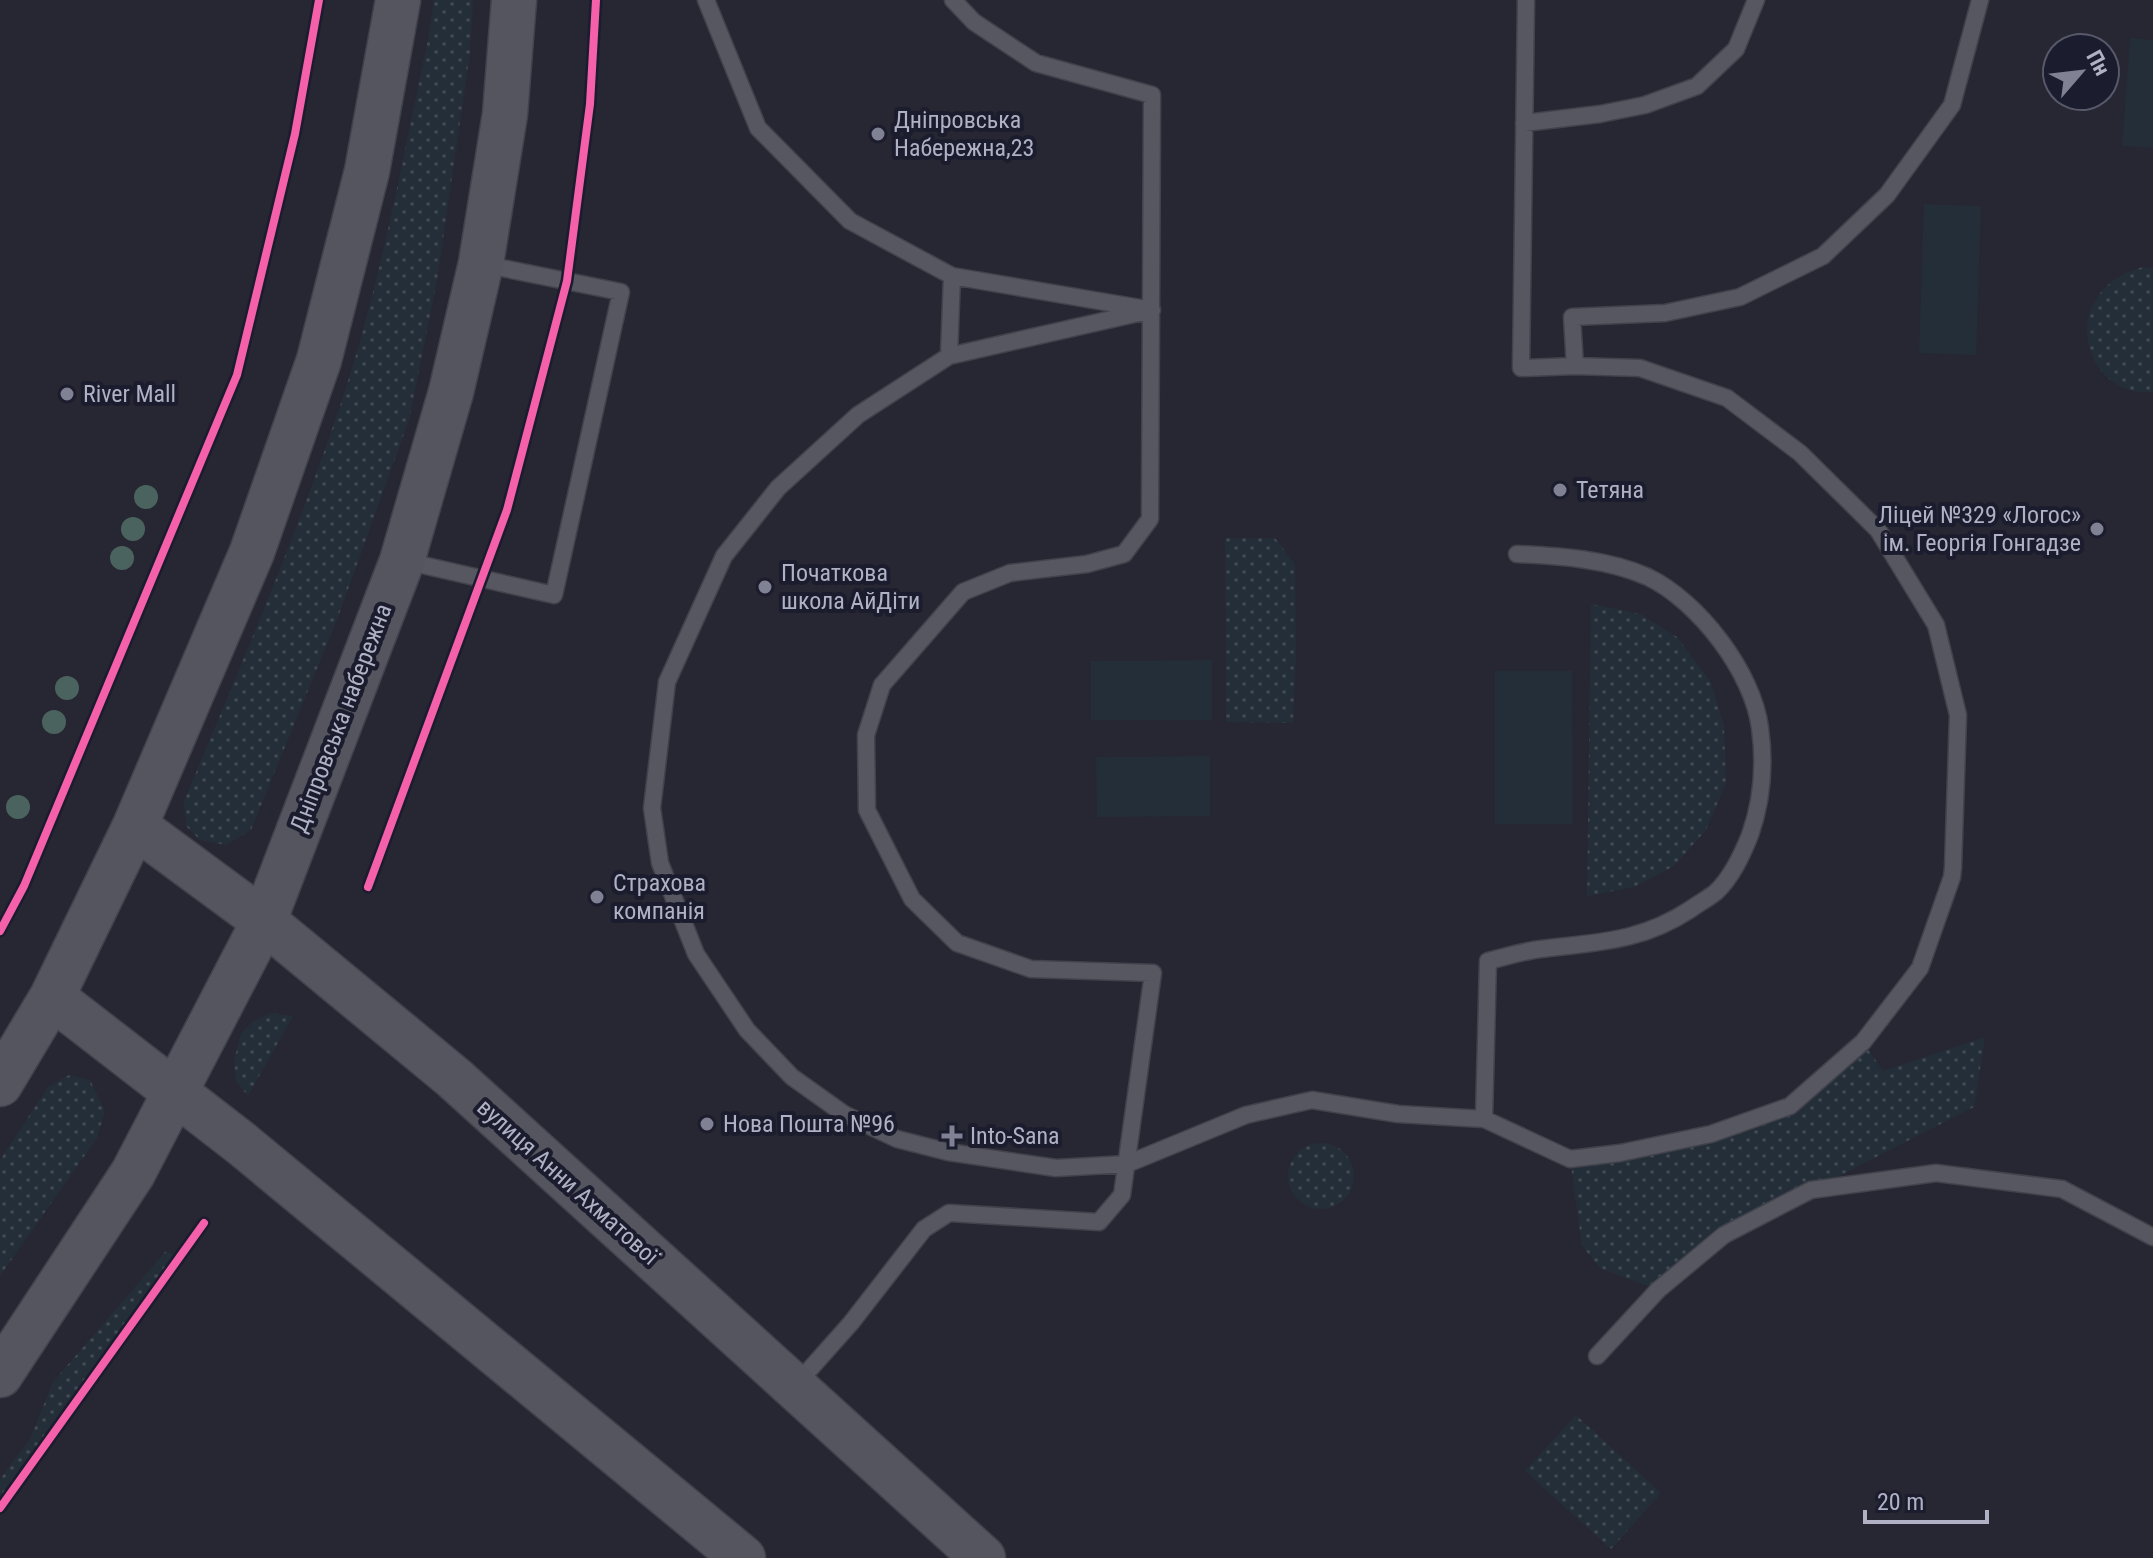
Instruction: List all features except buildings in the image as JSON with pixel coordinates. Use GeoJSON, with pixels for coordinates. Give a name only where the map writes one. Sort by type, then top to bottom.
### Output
{"type":"FeatureCollection","features":[{"type":"Feature","properties":{"kind":"main road"},"geometry":{"type":"LineString","coordinates":[[0,1084],[52,997],[135,826],[252,552],[319,360],[367,171],[398,0]]}},
{"type":"Feature","properties":{"kind":"main road","name":"Дніпровська набережна"},"geometry":{"type":"LineString","coordinates":[[0,1375],[133,1173],[264,921],[402,561],[451,392],[481,263],[505,114],[514,0]]}},
{"type":"Feature","properties":{"kind":"main road","name":"вулиця Анни Ахматової"},"geometry":{"type":"LineString","coordinates":[[135,826],[264,921],[454,1078],[983,1558]]}},
{"type":"Feature","properties":{"kind":"main road"},"geometry":{"type":"LineString","coordinates":[[52,997],[266,1164],[743,1558]]}},
{"type":"Feature","properties":{"kind":"lane"},"geometry":{"type":"LineString","coordinates":[[706,0],[758,128],[850,221],[952,276],[1152,310]]}},
{"type":"Feature","properties":{"kind":"lane"},"geometry":{"type":"LineString","coordinates":[[794,1387],[851,1323],[924,1229],[949,1213],[1099,1222],[1122,1195],[1153,973],[1031,969],[957,943],[912,899],[867,810],[866,735],[882,685],[963,592],[1010,573],[1087,564],[1124,554],[1150,519],[1152,95],[1036,63],[974,22],[953,0]]}},
{"type":"Feature","properties":{"kind":"lane"},"geometry":{"type":"LineString","coordinates":[[1152,310],[949,356],[858,415],[778,488],[724,556],[667,682],[652,808],[660,863],[696,954],[747,1030],[792,1077],[844,1114],[897,1139],[948,1152],[1056,1168],[1127,1164],[1246,1115],[1312,1100],[1398,1114],[1484,1119],[1570,1159],[1620,1153],[1711,1134],[1790,1106],[1863,1042],[1920,968],[1952,877],[1958,715],[1936,625],[1878,530],[1800,453],[1727,398],[1640,368],[1521,368],[1526,0]]}},
{"type":"Feature","properties":{"kind":"lane"},"geometry":{"type":"LineString","coordinates":[[1524,123],[1645,105],[1697,86],[1736,49],[1756,0]]}},
{"type":"Feature","properties":{"kind":"lane"},"geometry":{"type":"LineString","coordinates":[[1575,366],[1572,317],[1665,313],[1740,297],[1823,256],[1887,195],[1952,105],[1980,0]]}},
{"type":"Feature","properties":{"kind":"lane"},"geometry":{"type":"LineString","coordinates":[[402,561],[554,595],[621,292],[481,263]]}},
{"type":"Feature","properties":{"kind":"lane"},"geometry":{"type":"LineString","coordinates":[[949,356],[952,276]]}},
{"type":"Feature","properties":{"kind":"lane"},"geometry":{"type":"LineString","coordinates":[[1484,1119],[1488,961],[1539,949],[1586,946],[1648,933],[1694,907],[1716,891],[1741,857],[1755,820],[1763,777],[1760,725],[1747,686],[1719,639],[1691,606],[1647,577],[1564,556],[1517,554]]}},
{"type":"Feature","properties":{"kind":"lane"},"geometry":{"type":"LineString","coordinates":[[1597,1356],[1658,1290],[1724,1235],[1811,1190],[1936,1173],[2062,1189],[2153,1237]]}},
{"type":"Feature","properties":{"kind":"shaded area"},"geometry":{"type":"Polygon","coordinates":[[[434,0],[473,0],[470,53],[437,280],[409,420],[338,617],[251,830],[226,845],[200,840],[186,826],[184,801],[287,552],[342,400],[390,219],[434,0]]]}},
{"type":"Feature","properties":{"kind":"shaded area"},"geometry":{"type":"Polygon","coordinates":[[[2130,38],[2153,40],[2153,148],[2122,146],[2130,38]]]}},
{"type":"Feature","properties":{"kind":"shaded area"},"geometry":{"type":"Polygon","coordinates":[[[1924,204],[1981,206],[1976,355],[1919,353],[1924,204]]]}},
{"type":"Feature","properties":{"kind":"shaded area"},"geometry":{"type":"Polygon","coordinates":[[[2143,267],[2153,268],[2153,392],[2129,390],[2109,379],[2095,362],[2088,341],[2088,319],[2097,298],[2115,280],[2143,267]]]}},
{"type":"Feature","properties":{"kind":"shaded area"},"geometry":{"type":"Polygon","coordinates":[[[1225,538],[1275,538],[1295,564],[1293,723],[1226,722],[1225,538]]]}},
{"type":"Feature","properties":{"kind":"shaded area"},"geometry":{"type":"Polygon","coordinates":[[[1591,604],[1640,614],[1677,637],[1711,682],[1724,726],[1726,783],[1706,830],[1674,866],[1634,887],[1587,896],[1591,604]]]}},
{"type":"Feature","properties":{"kind":"shaded area"},"geometry":{"type":"Polygon","coordinates":[[[1212,660],[1212,720],[1091,720],[1091,661],[1212,660]]]}},
{"type":"Feature","properties":{"kind":"shaded area"},"geometry":{"type":"Polygon","coordinates":[[[1495,671],[1572,671],[1573,824],[1495,824],[1495,671]]]}},
{"type":"Feature","properties":{"kind":"shaded area"},"geometry":{"type":"Polygon","coordinates":[[[1210,756],[1210,816],[1097,817],[1096,757],[1210,756]]]}},
{"type":"Feature","properties":{"kind":"shaded area"},"geometry":{"type":"Polygon","coordinates":[[[271,1013],[293,1016],[248,1096],[236,1081],[234,1060],[241,1034],[252,1022],[271,1013]]]}},
{"type":"Feature","properties":{"kind":"shaded area"},"geometry":{"type":"Polygon","coordinates":[[[1985,1037],[1974,1107],[1724,1235],[1658,1290],[1600,1268],[1582,1246],[1570,1159],[1620,1153],[1790,1106],[1863,1042],[1883,1071],[1985,1037]]]}},
{"type":"Feature","properties":{"kind":"shaded area"},"geometry":{"type":"Polygon","coordinates":[[[69,1075],[90,1080],[105,1111],[97,1138],[0,1276],[0,1160],[48,1087],[69,1075]]]}},
{"type":"Feature","properties":{"kind":"shaded area"},"geometry":{"type":"Polygon","coordinates":[[[1321,1143],[1334,1145],[1344,1153],[1352,1163],[1352,1189],[1344,1199],[1334,1207],[1321,1209],[1308,1207],[1298,1199],[1290,1189],[1288,1176],[1290,1163],[1298,1153],[1308,1145],[1321,1143]]]}},
{"type":"Feature","properties":{"kind":"shaded area"},"geometry":{"type":"Polygon","coordinates":[[[166,1251],[179,1258],[0,1502],[0,1479],[30,1439],[53,1382],[166,1251]]]}},
{"type":"Feature","properties":{"kind":"shaded area"},"geometry":{"type":"Polygon","coordinates":[[[1576,1415],[1661,1493],[1611,1549],[1525,1471],[1576,1415]]]}},
{"type":"Feature","properties":{"kind":"cycle path"},"geometry":{"type":"LineString","coordinates":[[0,931],[24,886],[237,375],[295,134],[319,0]]}},
{"type":"Feature","properties":{"kind":"cycle path"},"geometry":{"type":"LineString","coordinates":[[368,887],[507,510],[567,281],[590,104],[596,0]]}},
{"type":"Feature","properties":{"kind":"cycle path"},"geometry":{"type":"LineString","coordinates":[[0,1508],[204,1223]]}},
{"type":"Feature","properties":{"kind":"place","name":"Дніпровська Набережна,23"},"geometry":{"type":"Point","coordinates":[878,134]}},
{"type":"Feature","properties":{"kind":"place","name":"River Mall"},"geometry":{"type":"Point","coordinates":[67,394]}},
{"type":"Feature","properties":{"kind":"place","name":"Тетяна"},"geometry":{"type":"Point","coordinates":[1560,490]}},
{"type":"Feature","properties":{"kind":"place","name":"Ліцей №329 «Логос» ім. Георгія Гонгадзе"},"geometry":{"type":"Point","coordinates":[2097,529]}},
{"type":"Feature","properties":{"kind":"place","name":"Початкова школа АйДіти"},"geometry":{"type":"Point","coordinates":[765,587]}},
{"type":"Feature","properties":{"kind":"place","name":"Страхова компанія"},"geometry":{"type":"Point","coordinates":[597,897]}},
{"type":"Feature","properties":{"kind":"place","name":"Нова Пошта №96"},"geometry":{"type":"Point","coordinates":[707,1124]}},
{"type":"Feature","properties":{"kind":"place","name":"Into-Sana"},"geometry":{"type":"Point","coordinates":[952,1136]}}]}
